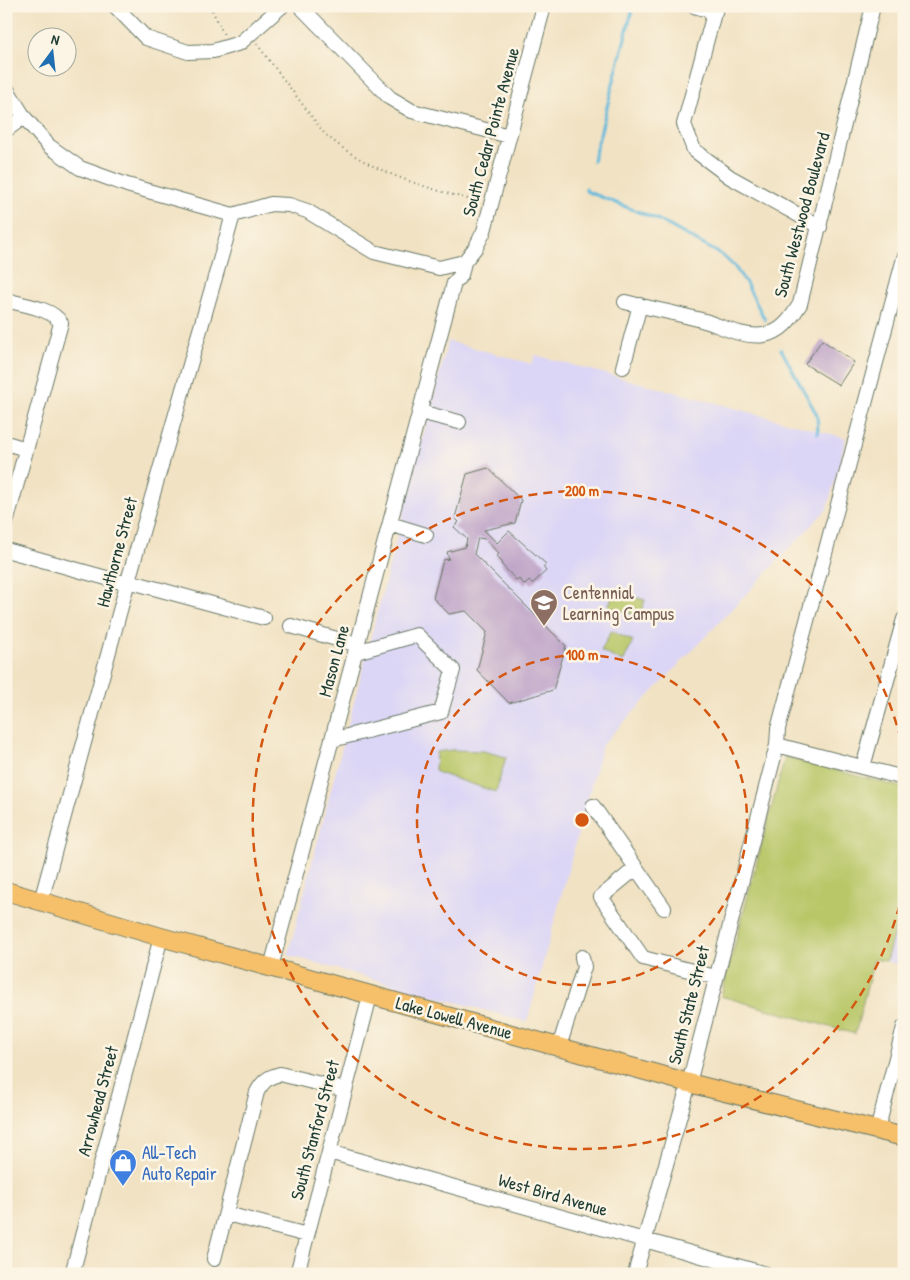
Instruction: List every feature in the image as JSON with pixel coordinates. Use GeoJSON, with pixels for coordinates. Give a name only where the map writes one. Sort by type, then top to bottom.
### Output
{"type":"FeatureCollection","features":[{"type":"Feature","properties":{"kind":"main road","name":"Lake Lowell Avenue"},"geometry":{"type":"LineString","coordinates":[[6,891],[370,996],[689,1083],[904,1137]]}},
{"type":"Feature","properties":{"kind":"street"},"geometry":{"type":"LineString","coordinates":[[116,6],[146,38],[188,52],[214,51],[240,44],[282,6]]}},
{"type":"Feature","properties":{"kind":"street"},"geometry":{"type":"LineString","coordinates":[[300,6],[390,98],[412,112],[509,136]]}},
{"type":"Feature","properties":{"kind":"street","name":"South Cedar Pointe Avenue"},"geometry":{"type":"LineString","coordinates":[[433,364],[454,283],[461,275],[464,262],[476,248],[484,230],[544,6]]}},
{"type":"Feature","properties":{"kind":"street"},"geometry":{"type":"LineString","coordinates":[[694,6],[715,9],[684,124],[694,150],[730,177],[820,227]]}},
{"type":"Feature","properties":{"kind":"street","name":"South Westwood Boulevard"},"geometry":{"type":"LineString","coordinates":[[625,302],[706,322],[741,334],[763,335],[780,329],[800,304],[874,6]]}},
{"type":"Feature","properties":{"kind":"street"},"geometry":{"type":"LineString","coordinates":[[6,88],[24,118],[49,146],[80,168],[127,185],[233,215],[271,204],[289,205],[306,211],[374,252],[439,268],[464,262]]}},
{"type":"Feature","properties":{"kind":"street"},"geometry":{"type":"LineString","coordinates":[[6,130],[24,118]]}},
{"type":"Feature","properties":{"kind":"street","name":"Hawthorne Street"},"geometry":{"type":"LineString","coordinates":[[41,900],[128,583],[233,215]]}},
{"type":"Feature","properties":{"kind":"street","name":"South State Street"},"geometry":{"type":"LineString","coordinates":[[635,1274],[689,1083],[715,977],[777,746],[778,729],[904,258]]}},
{"type":"Feature","properties":{"kind":"street"},"geometry":{"type":"LineString","coordinates":[[6,300],[46,312],[57,317],[61,323],[6,523]]}},
{"type":"Feature","properties":{"kind":"street"},"geometry":{"type":"LineString","coordinates":[[623,367],[640,305]]}},
{"type":"Feature","properties":{"kind":"street","name":"Mason Lane"},"geometry":{"type":"LineString","coordinates":[[271,967],[433,364]]}},
{"type":"Feature","properties":{"kind":"street"},"geometry":{"type":"LineString","coordinates":[[420,412],[459,422]]}},
{"type":"Feature","properties":{"kind":"street"},"geometry":{"type":"LineString","coordinates":[[6,443],[26,449]]}},
{"type":"Feature","properties":{"kind":"street"},"geometry":{"type":"LineString","coordinates":[[390,524],[426,535]]}},
{"type":"Feature","properties":{"kind":"street"},"geometry":{"type":"LineString","coordinates":[[6,550],[264,618]]}},
{"type":"Feature","properties":{"kind":"street"},"geometry":{"type":"LineString","coordinates":[[863,767],[904,619]]}},
{"type":"Feature","properties":{"kind":"street"},"geometry":{"type":"LineString","coordinates":[[291,626],[357,649],[417,635],[452,670],[441,712],[332,740]]}},
{"type":"Feature","properties":{"kind":"street"},"geometry":{"type":"LineString","coordinates":[[777,746],[904,778]]}},
{"type":"Feature","properties":{"kind":"street"},"geometry":{"type":"LineString","coordinates":[[593,806],[664,908]]}},
{"type":"Feature","properties":{"kind":"street"},"geometry":{"type":"LineString","coordinates":[[636,868],[601,897],[643,958],[715,977]]}},
{"type":"Feature","properties":{"kind":"street","name":"Arrowhead Street"},"geometry":{"type":"LineString","coordinates":[[72,1274],[161,937]]}},
{"type":"Feature","properties":{"kind":"street"},"geometry":{"type":"LineString","coordinates":[[559,1047],[584,967],[582,957]]}},
{"type":"Feature","properties":{"kind":"street","name":"South Stanford Street"},"geometry":{"type":"LineString","coordinates":[[297,1274],[370,996]]}},
{"type":"Feature","properties":{"kind":"street"},"geometry":{"type":"LineString","coordinates":[[877,1131],[904,1027]]}},
{"type":"Feature","properties":{"kind":"street"},"geometry":{"type":"LineString","coordinates":[[214,1259],[257,1092],[262,1082],[270,1076],[280,1074],[345,1090]]}},
{"type":"Feature","properties":{"kind":"street","name":"West Bird Avenue"},"geometry":{"type":"LineString","coordinates":[[330,1152],[766,1274]]}},
{"type":"Feature","properties":{"kind":"street"},"geometry":{"type":"LineString","coordinates":[[227,1214],[307,1235]]}},
{"type":"Feature","properties":{"kind":"path"},"geometry":{"type":"LineString","coordinates":[[210,6],[227,47]]}},
{"type":"Feature","properties":{"kind":"path"},"geometry":{"type":"LineString","coordinates":[[250,34],[332,141],[392,176],[410,183],[491,205]]}},
{"type":"Feature","properties":{"kind":"shaded area","name":"Centennial Learning Campus"},"geometry":{"type":"Polygon","coordinates":[[[448,341],[532,364],[535,355],[846,438],[827,509],[602,745],[527,1022],[288,955],[448,341]]]}},
{"type":"Feature","properties":{"kind":"shaded area"},"geometry":{"type":"Polygon","coordinates":[[[904,896],[904,966],[886,961],[904,896]]]}},
{"type":"Feature","properties":{"kind":"green space"},"geometry":{"type":"Polygon","coordinates":[[[614,592],[645,600],[640,616],[608,607],[614,592]]]}},
{"type":"Feature","properties":{"kind":"green space"},"geometry":{"type":"Polygon","coordinates":[[[611,631],[633,641],[623,662],[601,651],[611,631]]]}},
{"type":"Feature","properties":{"kind":"green space"},"geometry":{"type":"Polygon","coordinates":[[[452,750],[483,751],[506,757],[496,792],[438,773],[435,770],[436,752],[452,750]]]}},
{"type":"Feature","properties":{"kind":"green space"},"geometry":{"type":"Polygon","coordinates":[[[785,757],[904,788],[904,896],[886,961],[874,959],[855,1034],[721,996],[785,757]]]}},
{"type":"Feature","properties":{"kind":"building"},"geometry":{"type":"Polygon","coordinates":[[[822,340],[854,362],[839,385],[805,364],[822,340]]]}},
{"type":"Feature","properties":{"kind":"building"},"geometry":{"type":"Polygon","coordinates":[[[488,468],[521,500],[515,523],[484,530],[497,543],[509,531],[546,564],[543,567],[546,571],[532,584],[529,581],[525,585],[519,579],[517,581],[501,564],[502,562],[496,556],[499,554],[485,539],[478,538],[474,554],[566,646],[553,690],[509,703],[477,670],[487,632],[466,611],[449,614],[433,598],[443,560],[449,559],[447,552],[465,547],[467,539],[454,527],[459,522],[455,518],[467,474],[488,468]]]}},
{"type":"Feature","properties":{"kind":"waterway"},"geometry":{"type":"LineString","coordinates":[[593,161],[633,7]]}},
{"type":"Feature","properties":{"kind":"waterway"},"geometry":{"type":"LineString","coordinates":[[586,188],[586,191],[659,220],[722,255],[734,266],[746,283],[765,320]]}},
{"type":"Feature","properties":{"kind":"waterway"},"geometry":{"type":"LineString","coordinates":[[781,349],[817,415],[818,433]]}},
{"type":"Feature","properties":{"kind":"place","name":"Centennial Learning Campus"},"geometry":{"type":"Point","coordinates":[544,627]}},
{"type":"Feature","properties":{"kind":"place","name":"All-Tech Auto Repair"},"geometry":{"type":"Point","coordinates":[123,1187]}}]}
